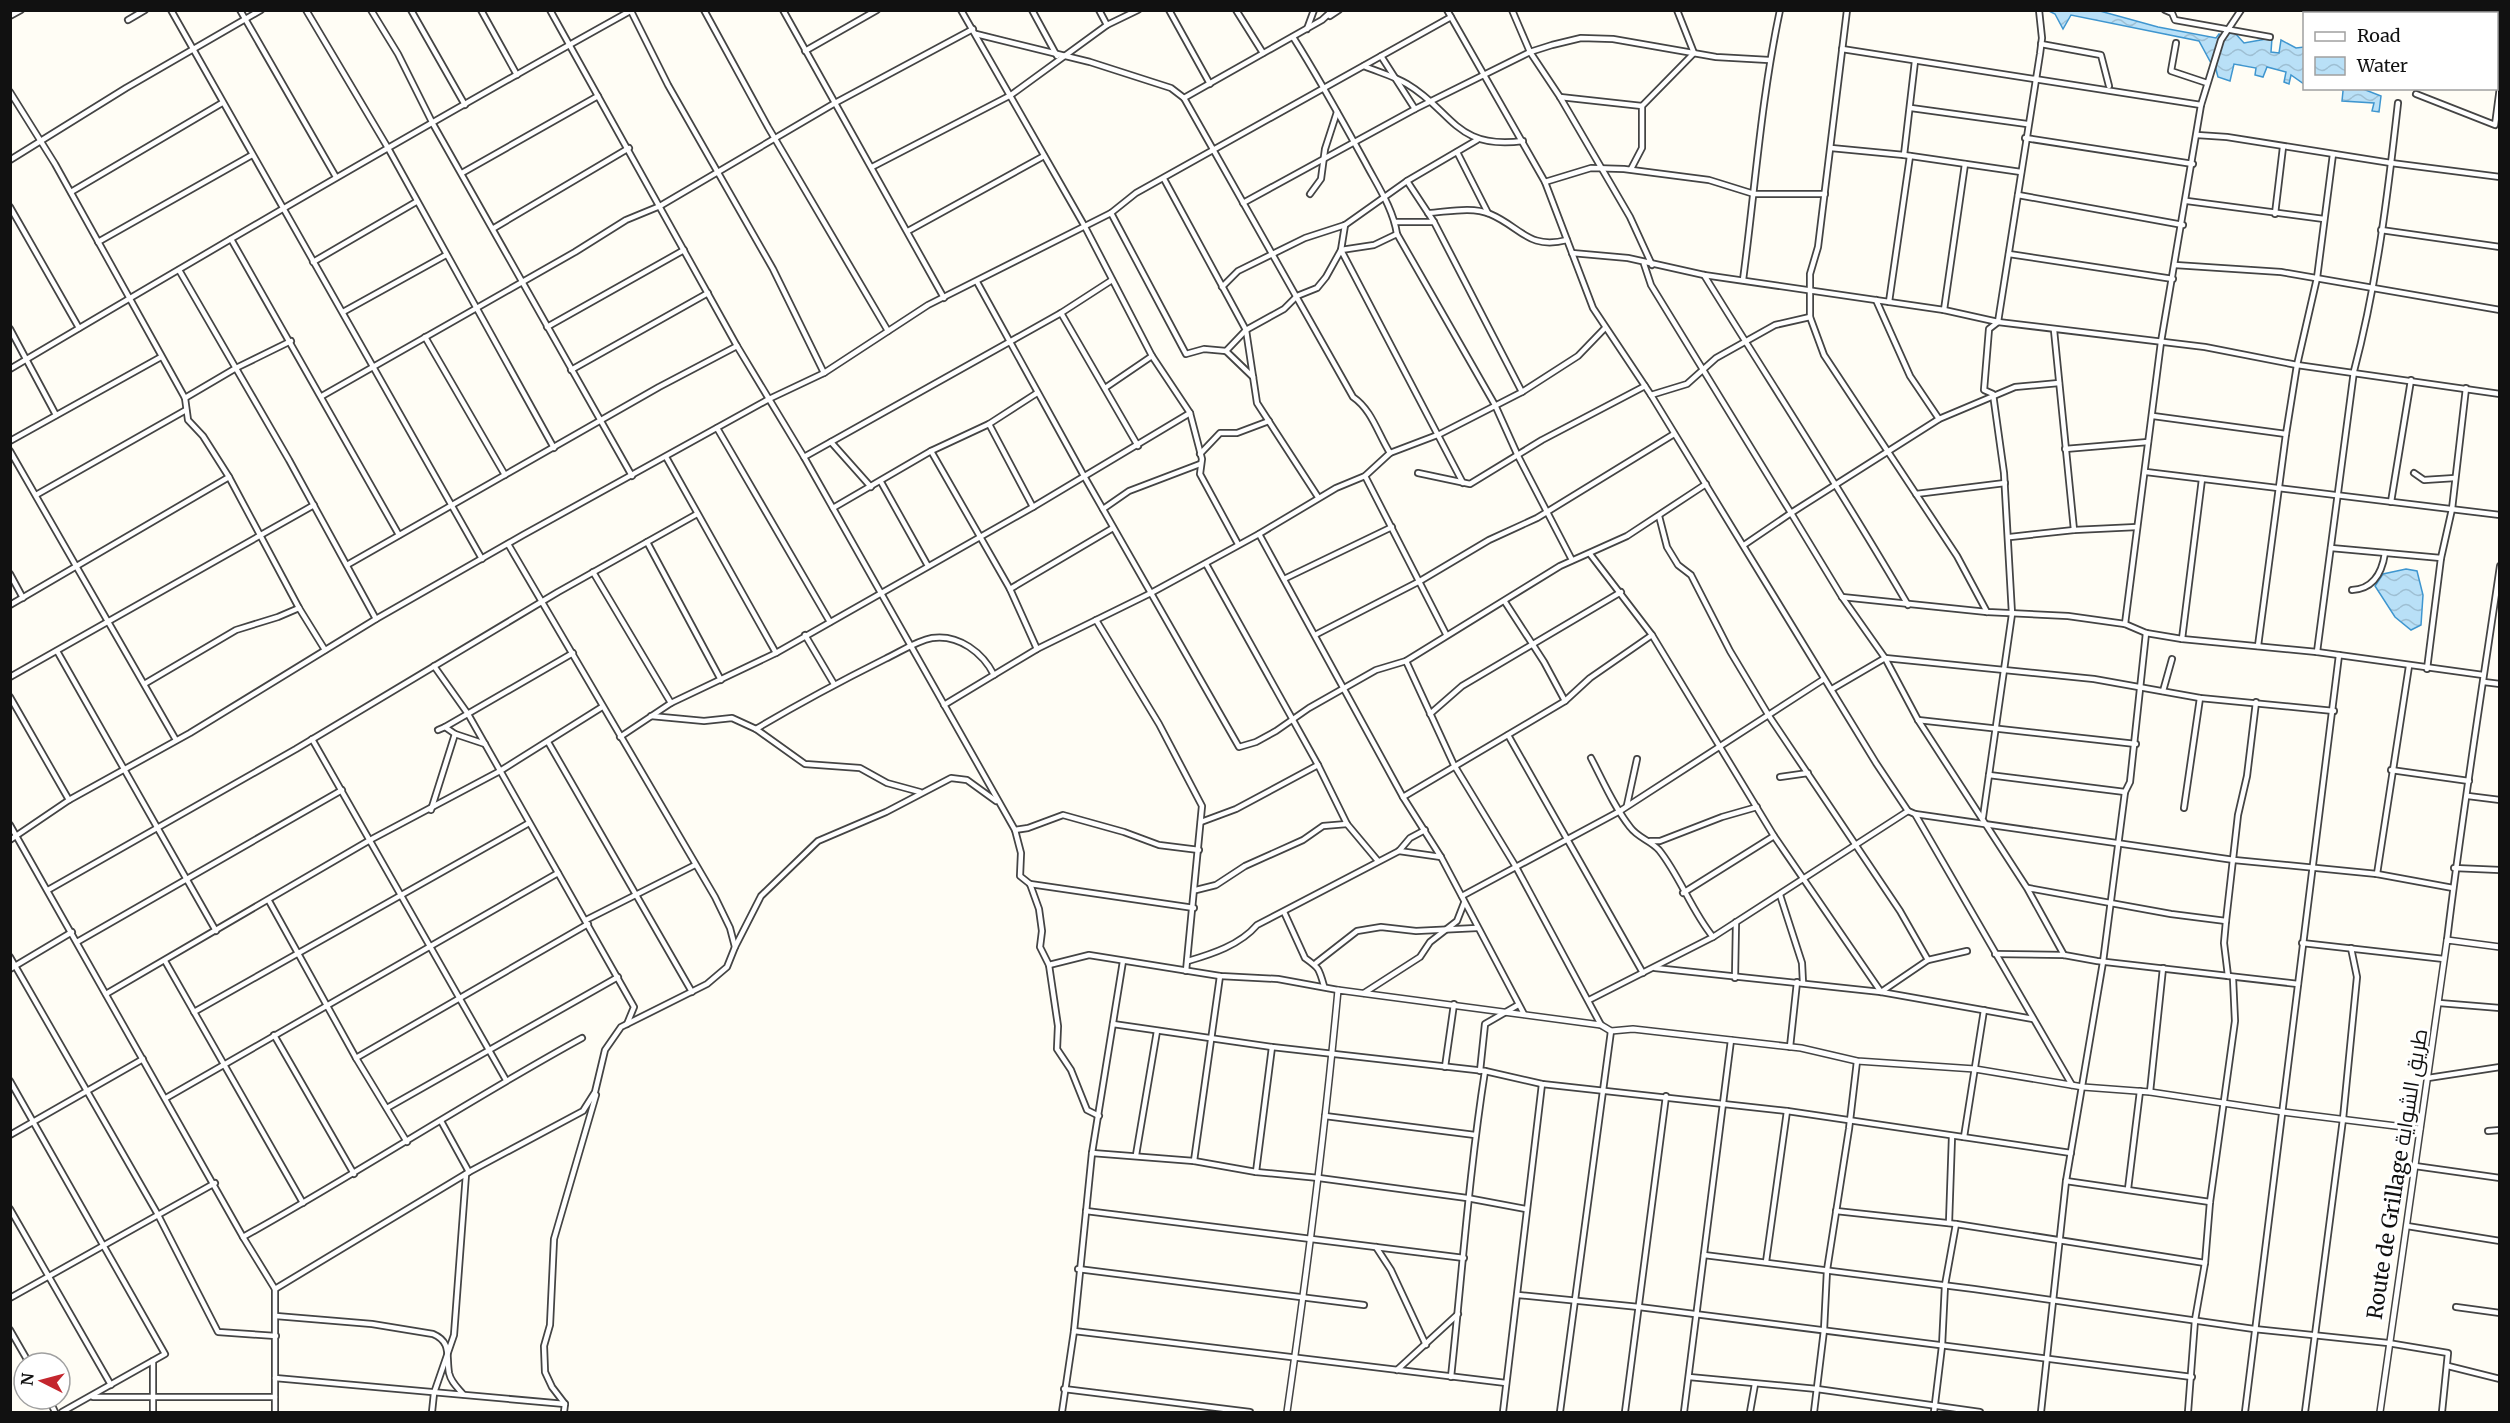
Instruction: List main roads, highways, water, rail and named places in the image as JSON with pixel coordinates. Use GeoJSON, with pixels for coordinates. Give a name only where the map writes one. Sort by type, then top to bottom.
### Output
{"type":"FeatureCollection","features":[{"type":"Feature","properties":{"kind":"water"},"geometry":{"type":"Polygon","coordinates":[[[2049,11],[2100,11],[2158,27],[2216,38],[2219,34],[2223,36],[2211,63],[2199,41],[2071,15],[2063,29],[2055,14],[2049,11]]]}},
{"type":"Feature","properties":{"kind":"water"},"geometry":{"type":"Polygon","coordinates":[[[2234,32],[2244,43],[2272,38],[2271,52],[2279,53],[2281,40],[2296,48],[2303,47],[2303,83],[2291,75],[2289,84],[2284,82],[2286,72],[2267,67],[2263,77],[2255,75],[2256,68],[2234,64],[2230,81],[2218,77],[2217,54],[2228,33],[2234,32]]]}},
{"type":"Feature","properties":{"kind":"water"},"geometry":{"type":"Polygon","coordinates":[[[2366,90],[2381,96],[2379,112],[2372,111],[2374,103],[2342,101],[2343,91],[2366,90]]]}},
{"type":"Feature","properties":{"kind":"water"},"geometry":{"type":"Polygon","coordinates":[[[2406,569],[2417,571],[2423,595],[2421,625],[2411,630],[2395,617],[2375,586],[2383,574],[2406,569]]]}}]}
